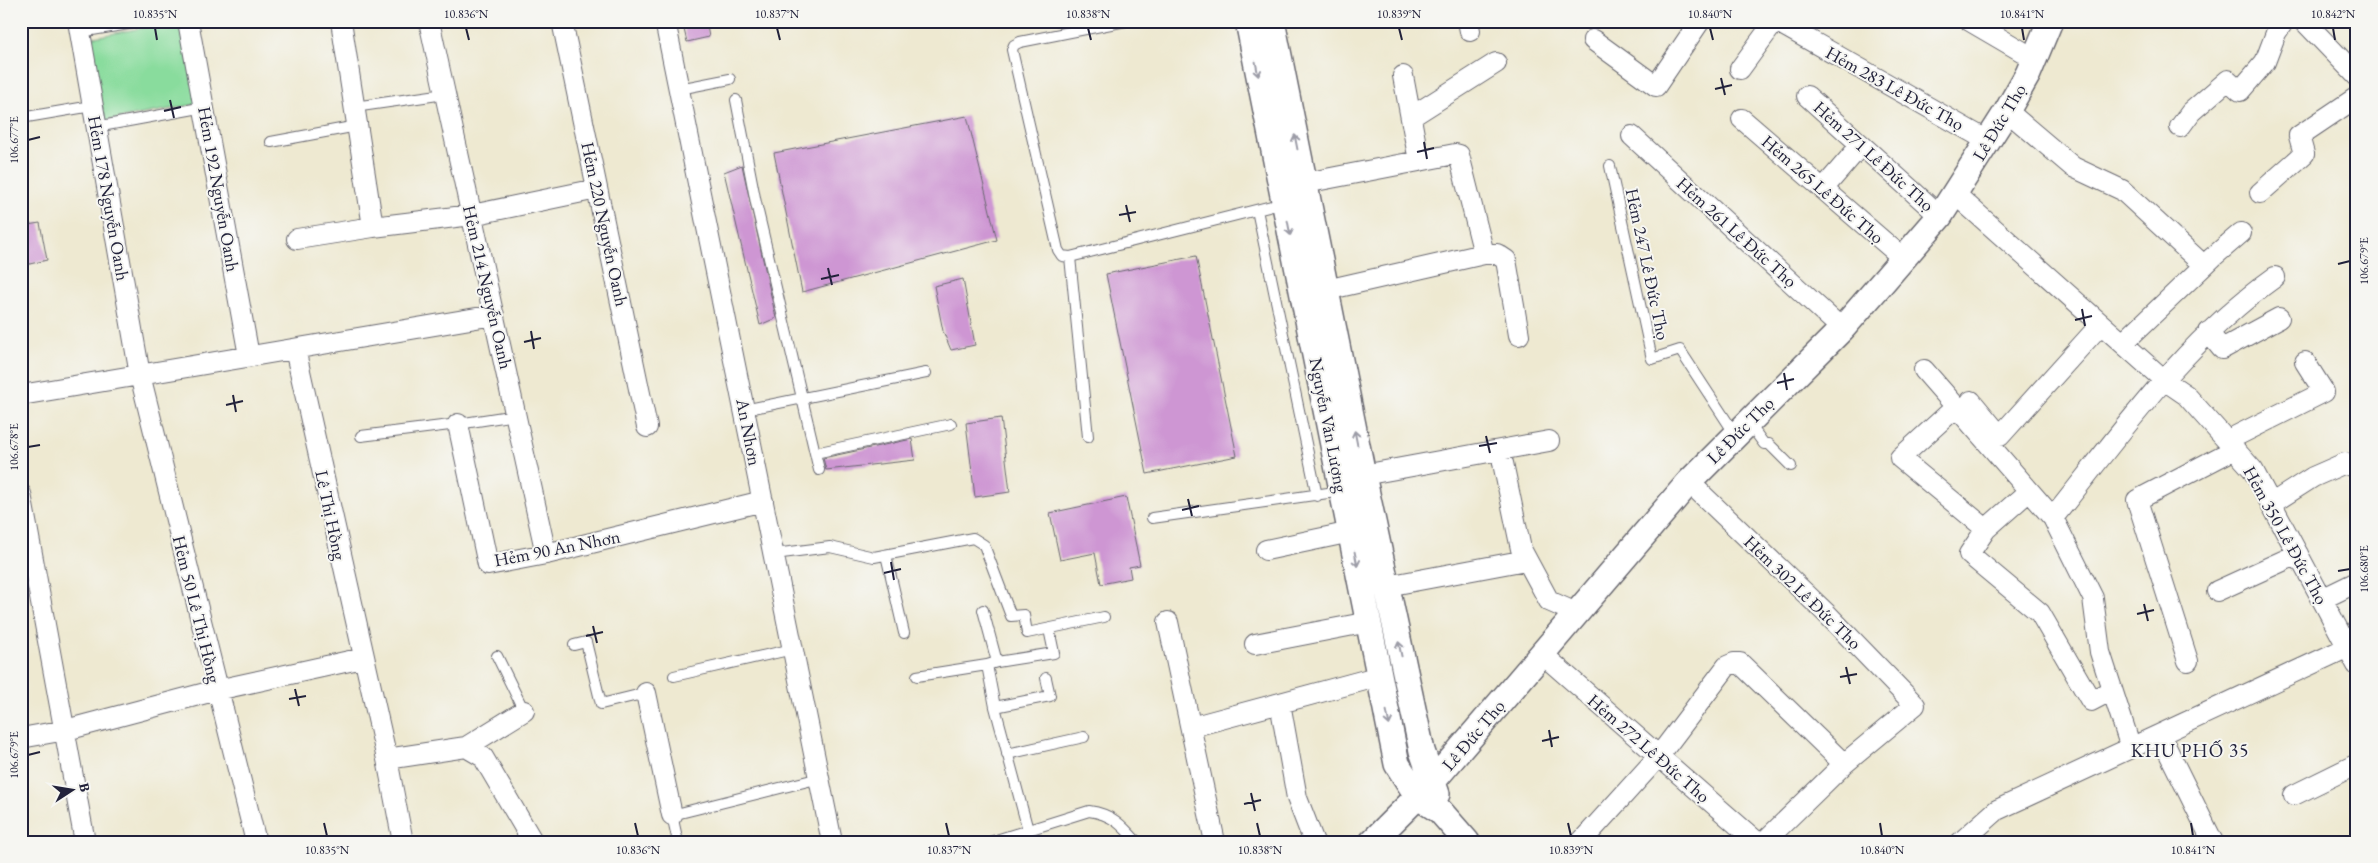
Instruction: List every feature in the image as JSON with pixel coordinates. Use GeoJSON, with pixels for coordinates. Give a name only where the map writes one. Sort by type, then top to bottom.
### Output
{"type":"FeatureCollection","features":[{"type":"Feature","properties":{"kind":"street","name":"Hẻm 192 Nguyễn Oanh"},"geometry":{"type":"LineString","coordinates":[[188,21],[249,356]]}},
{"type":"Feature","properties":{"kind":"street"},"geometry":{"type":"LineString","coordinates":[[341,21],[373,226]]}},
{"type":"Feature","properties":{"kind":"street","name":"Hẻm 214 Nguyễn Oanh"},"geometry":{"type":"LineString","coordinates":[[429,21],[546,554]]}},
{"type":"Feature","properties":{"kind":"street","name":"Hẻm 220 Nguyễn Oanh"},"geometry":{"type":"LineString","coordinates":[[562,21],[647,427]]}},
{"type":"Feature","properties":{"kind":"street","name":"An Nhơn"},"geometry":{"type":"LineString","coordinates":[[665,21],[832,842]]}},
{"type":"Feature","properties":{"kind":"street","name":"Nguyễn Văn Lượng"},"geometry":{"type":"LineString","coordinates":[[1248,21],[1297,197],[1326,290],[1356,485],[1351,532],[1397,764],[1426,789],[1440,811],[1467,842]]}},
{"type":"Feature","properties":{"kind":"street","name":"Nguyễn Văn Lượng"},"geometry":{"type":"LineString","coordinates":[[1272,21],[1297,197],[1356,485],[1387,586],[1422,751],[1426,789]]}},
{"type":"Feature","properties":{"kind":"street"},"geometry":{"type":"LineString","coordinates":[[1593,40],[1656,86],[1700,21]]}},
{"type":"Feature","properties":{"kind":"street"},"geometry":{"type":"LineString","coordinates":[[1740,69],[1775,21]]}},
{"type":"Feature","properties":{"kind":"street","name":"Hẻm 283 Lê Đức Thọ"},"geometry":{"type":"LineString","coordinates":[[1775,21],[1988,141]]}},
{"type":"Feature","properties":{"kind":"street"},"geometry":{"type":"LineString","coordinates":[[1970,21],[2035,59]]}},
{"type":"Feature","properties":{"kind":"street","name":"Lê Đức Thọ"},"geometry":{"type":"LineString","coordinates":[[1372,842],[1426,789],[1689,482],[1842,329],[1940,216],[2007,111],[2035,59],[2050,21]]}},
{"type":"Feature","properties":{"kind":"street"},"geometry":{"type":"LineString","coordinates":[[2180,127],[2191,112],[2228,80],[2240,91],[2265,62],[2276,33],[2284,21]]}},
{"type":"Feature","properties":{"kind":"street"},"geometry":{"type":"LineString","coordinates":[[2304,21],[2357,76]]}},
{"type":"Feature","properties":{"kind":"street","name":"Hẻm 178 Nguyễn Oanh"},"geometry":{"type":"LineString","coordinates":[[79,27],[140,375]]}},
{"type":"Feature","properties":{"kind":"street"},"geometry":{"type":"LineString","coordinates":[[1411,117],[1496,63]]}},
{"type":"Feature","properties":{"kind":"street"},"geometry":{"type":"LineString","coordinates":[[1403,76],[1419,161]]}},
{"type":"Feature","properties":{"kind":"street","name":"Hẻm 271 Lê Đức Thọ"},"geometry":{"type":"LineString","coordinates":[[1807,96],[1940,216]]}},
{"type":"Feature","properties":{"kind":"street"},"geometry":{"type":"LineString","coordinates":[[2260,193],[2304,154],[2299,136],[2357,97]]}},
{"type":"Feature","properties":{"kind":"street"},"geometry":{"type":"LineString","coordinates":[[2007,111],[2073,167],[2122,190],[2199,261]]}},
{"type":"Feature","properties":{"kind":"street","name":"Hẻm 265 Lê Đức Thọ"},"geometry":{"type":"LineString","coordinates":[[1742,119],[1904,259]]}},
{"type":"Feature","properties":{"kind":"street","name":"Hẻm 261 Lê Đức Thọ"},"geometry":{"type":"LineString","coordinates":[[1632,136],[1842,329]]}},
{"type":"Feature","properties":{"kind":"street"},"geometry":{"type":"LineString","coordinates":[[1822,189],[1861,145]]}},
{"type":"Feature","properties":{"kind":"street"},"geometry":{"type":"LineString","coordinates":[[1297,197],[1419,161],[1459,155],[1484,254]]}},
{"type":"Feature","properties":{"kind":"street"},"geometry":{"type":"LineString","coordinates":[[297,239],[373,226],[472,215],[597,189]]}},
{"type":"Feature","properties":{"kind":"street","name":"Hẻm 350 Lê Đức Thọ"},"geometry":{"type":"LineString","coordinates":[[1955,194],[2164,380],[2186,395],[2231,444],[2253,470],[2322,599],[2352,645],[2357,665]]}},
{"type":"Feature","properties":{"kind":"street"},"geometry":{"type":"LineString","coordinates":[[2123,343],[2213,256],[2241,233]]}},
{"type":"Feature","properties":{"kind":"street"},"geometry":{"type":"LineString","coordinates":[[1326,290],[1484,254],[1497,254],[1506,260],[1519,335]]}},
{"type":"Feature","properties":{"kind":"street"},"geometry":{"type":"LineString","coordinates":[[2052,518],[2164,380],[2208,332],[2275,277]]}},
{"type":"Feature","properties":{"kind":"street"},"geometry":{"type":"LineString","coordinates":[[21,395],[494,315]]}},
{"type":"Feature","properties":{"kind":"street"},"geometry":{"type":"LineString","coordinates":[[2208,332],[2222,349],[2278,318]]}},
{"type":"Feature","properties":{"kind":"street"},"geometry":{"type":"LineString","coordinates":[[1924,370],[2000,436],[2101,324]]}},
{"type":"Feature","properties":{"kind":"street","name":"Lê Thị Hồng"},"geometry":{"type":"LineString","coordinates":[[295,349],[387,759],[403,842]]}},
{"type":"Feature","properties":{"kind":"street"},"geometry":{"type":"LineString","coordinates":[[2188,661],[2137,500],[2324,392],[2305,362]]}},
{"type":"Feature","properties":{"kind":"street","name":"Hẻm 50 Lê Thị Hồng"},"geometry":{"type":"LineString","coordinates":[[140,375],[256,842]]}},
{"type":"Feature","properties":{"kind":"street"},"geometry":{"type":"LineString","coordinates":[[1963,404],[2029,491],[2052,518],[2093,598],[2100,652],[2131,748]]}},
{"type":"Feature","properties":{"kind":"street"},"geometry":{"type":"LineString","coordinates":[[1963,404],[1900,458],[1986,530]]}},
{"type":"Feature","properties":{"kind":"street","name":"Hẻm 90 An Nhơn"},"geometry":{"type":"LineString","coordinates":[[458,424],[488,565],[546,554],[763,501]]}},
{"type":"Feature","properties":{"kind":"street"},"geometry":{"type":"LineString","coordinates":[[1356,485],[1549,441]]}},
{"type":"Feature","properties":{"kind":"street"},"geometry":{"type":"LineString","coordinates":[[1503,463],[1521,549],[1526,560],[1549,601],[1576,613]]}},
{"type":"Feature","properties":{"kind":"street"},"geometry":{"type":"LineString","coordinates":[[2271,504],[2313,477],[2345,463],[2357,469]]}},
{"type":"Feature","properties":{"kind":"street","name":"Hẻm 302 Lê Đức Thọ"},"geometry":{"type":"LineString","coordinates":[[1689,482],[1826,613],[1915,705],[1844,764]]}},
{"type":"Feature","properties":{"kind":"street"},"geometry":{"type":"LineString","coordinates":[[2029,491],[1986,530],[1969,554],[2040,613],[2091,701],[2112,690]]}},
{"type":"Feature","properties":{"kind":"street"},"geometry":{"type":"LineString","coordinates":[[21,494],[66,730],[85,842]]}},
{"type":"Feature","properties":{"kind":"street"},"geometry":{"type":"LineString","coordinates":[[1266,550],[1351,532]]}},
{"type":"Feature","properties":{"kind":"street"},"geometry":{"type":"LineString","coordinates":[[2217,592],[2298,554]]}},
{"type":"Feature","properties":{"kind":"street"},"geometry":{"type":"LineString","coordinates":[[1387,586],[1526,560]]}},
{"type":"Feature","properties":{"kind":"street"},"geometry":{"type":"LineString","coordinates":[[2322,599],[2357,582]]}},
{"type":"Feature","properties":{"kind":"street"},"geometry":{"type":"LineString","coordinates":[[1168,622],[1215,842]]}},
{"type":"Feature","properties":{"kind":"street"},"geometry":{"type":"LineString","coordinates":[[1255,644],[1369,622]]}},
{"type":"Feature","properties":{"kind":"street"},"geometry":{"type":"LineString","coordinates":[[1961,842],[1997,810],[2352,645]]}},
{"type":"Feature","properties":{"kind":"street","name":"Hẻm 272 Lê Đức Thọ"},"geometry":{"type":"LineString","coordinates":[[1541,653],[1757,842]]}},
{"type":"Feature","properties":{"kind":"street"},"geometry":{"type":"LineString","coordinates":[[21,738],[66,730],[217,690],[363,658]]}},
{"type":"Feature","properties":{"kind":"street"},"geometry":{"type":"LineString","coordinates":[[1581,842],[1658,756],[1727,666],[1734,663],[1740,663],[1844,764],[1764,842]]}},
{"type":"Feature","properties":{"kind":"street"},"geometry":{"type":"LineString","coordinates":[[1191,727],[1380,676]]}},
{"type":"Feature","properties":{"kind":"street"},"geometry":{"type":"LineString","coordinates":[[646,693],[672,815]]}},
{"type":"Feature","properties":{"kind":"street"},"geometry":{"type":"LineString","coordinates":[[1280,703],[1298,798],[1314,842]]}},
{"type":"Feature","properties":{"kind":"street"},"geometry":{"type":"LineString","coordinates":[[387,759],[466,747],[524,711]]}},
{"type":"Feature","properties":{"kind":"street"},"geometry":{"type":"LineString","coordinates":[[2160,735],[2213,842]]}},
{"type":"Feature","properties":{"kind":"street"},"geometry":{"type":"LineString","coordinates":[[466,747],[483,757],[533,842]]}},
{"type":"Feature","properties":{"kind":"street"},"geometry":{"type":"LineString","coordinates":[[2294,795],[2357,764]]}},
{"type":"Feature","properties":{"kind":"lane"},"geometry":{"type":"LineString","coordinates":[[79,27],[148,21]]}},
{"type":"Feature","properties":{"kind":"lane"},"geometry":{"type":"LineString","coordinates":[[1126,21],[1020,42],[1014,44],[1012,50],[1058,250],[1062,256],[1070,257],[1257,210],[1297,197]]}},
{"type":"Feature","properties":{"kind":"lane"},"geometry":{"type":"LineString","coordinates":[[679,89],[730,79]]}},
{"type":"Feature","properties":{"kind":"lane"},"geometry":{"type":"LineString","coordinates":[[271,142],[445,94]]}},
{"type":"Feature","properties":{"kind":"lane"},"geometry":{"type":"LineString","coordinates":[[736,100],[756,203],[819,470]]}},
{"type":"Feature","properties":{"kind":"lane"},"geometry":{"type":"LineString","coordinates":[[21,118],[92,106]]}},
{"type":"Feature","properties":{"kind":"lane"},"geometry":{"type":"LineString","coordinates":[[96,127],[205,107]]}},
{"type":"Feature","properties":{"kind":"lane","name":"Hẻm 247 Lê Đức Thọ"},"geometry":{"type":"LineString","coordinates":[[1610,166],[1652,359],[1680,350],[1741,428]]}},
{"type":"Feature","properties":{"kind":"lane"},"geometry":{"type":"LineString","coordinates":[[1257,210],[1317,496]]}},
{"type":"Feature","properties":{"kind":"lane"},"geometry":{"type":"LineString","coordinates":[[1070,257],[1088,437]]}},
{"type":"Feature","properties":{"kind":"lane"},"geometry":{"type":"LineString","coordinates":[[744,410],[926,373]]}},
{"type":"Feature","properties":{"kind":"lane"},"geometry":{"type":"LineString","coordinates":[[361,436],[516,415]]}},
{"type":"Feature","properties":{"kind":"lane"},"geometry":{"type":"LineString","coordinates":[[814,453],[951,424]]}},
{"type":"Feature","properties":{"kind":"lane"},"geometry":{"type":"LineString","coordinates":[[1741,428],[1764,444],[1769,444],[1790,466]]}},
{"type":"Feature","properties":{"kind":"lane"},"geometry":{"type":"LineString","coordinates":[[1152,518],[1317,496],[1356,485]]}},
{"type":"Feature","properties":{"kind":"lane"},"geometry":{"type":"LineString","coordinates":[[774,554],[830,547],[874,557],[973,538],[984,545],[1011,616],[1024,615],[1027,633],[1104,617]]}},
{"type":"Feature","properties":{"kind":"lane"},"geometry":{"type":"LineString","coordinates":[[886,554],[904,633]]}},
{"type":"Feature","properties":{"kind":"lane"},"geometry":{"type":"LineString","coordinates":[[983,610],[992,663],[995,707],[1028,830]]}},
{"type":"Feature","properties":{"kind":"lane"},"geometry":{"type":"LineString","coordinates":[[917,676],[1054,653],[1049,629]]}},
{"type":"Feature","properties":{"kind":"lane"},"geometry":{"type":"LineString","coordinates":[[574,645],[586,642],[601,704],[646,693]]}},
{"type":"Feature","properties":{"kind":"lane"},"geometry":{"type":"LineString","coordinates":[[674,676],[793,649]]}},
{"type":"Feature","properties":{"kind":"lane"},"geometry":{"type":"LineString","coordinates":[[497,656],[524,711]]}},
{"type":"Feature","properties":{"kind":"lane"},"geometry":{"type":"LineString","coordinates":[[995,707],[1050,696],[1046,678]]}},
{"type":"Feature","properties":{"kind":"lane"},"geometry":{"type":"LineString","coordinates":[[1007,754],[1084,737]]}},
{"type":"Feature","properties":{"kind":"lane"},"geometry":{"type":"LineString","coordinates":[[678,842],[672,815],[820,778]]}},
{"type":"Feature","properties":{"kind":"lane"},"geometry":{"type":"LineString","coordinates":[[990,842],[1089,811],[1103,813],[1119,821],[1137,842]]}},
{"type":"Feature","properties":{"kind":"green space"},"geometry":{"type":"Polygon","coordinates":[[[179,21],[198,104],[105,121],[89,38],[179,21]]]}},
{"type":"Feature","properties":{"kind":"building"},"geometry":{"type":"Polygon","coordinates":[[[682,21],[706,21],[709,37],[687,42],[682,21]]]}},
{"type":"Feature","properties":{"kind":"building"},"geometry":{"type":"Polygon","coordinates":[[[967,116],[997,240],[802,292],[774,153],[967,116]]]}},
{"type":"Feature","properties":{"kind":"building"},"geometry":{"type":"Polygon","coordinates":[[[742,165],[776,318],[760,325],[724,172],[742,165]]]}},
{"type":"Feature","properties":{"kind":"building"},"geometry":{"type":"Polygon","coordinates":[[[40,223],[47,260],[21,266],[21,226],[40,223]]]}},
{"type":"Feature","properties":{"kind":"building"},"geometry":{"type":"Polygon","coordinates":[[[1196,256],[1237,456],[1147,474],[1106,274],[1196,256]]]}},
{"type":"Feature","properties":{"kind":"building"},"geometry":{"type":"Polygon","coordinates":[[[963,279],[975,345],[951,350],[943,331],[934,286],[963,279]]]}},
{"type":"Feature","properties":{"kind":"building"},"geometry":{"type":"Polygon","coordinates":[[[1001,418],[1010,492],[975,497],[966,423],[1001,418]]]}},
{"type":"Feature","properties":{"kind":"building"},"geometry":{"type":"Polygon","coordinates":[[[912,439],[915,460],[826,470],[823,458],[912,439]]]}},
{"type":"Feature","properties":{"kind":"building"},"geometry":{"type":"Polygon","coordinates":[[[1126,497],[1140,565],[1129,567],[1131,578],[1101,584],[1095,553],[1060,560],[1050,513],[1126,497]]]}},
{"type":"Feature","properties":{"kind":"district","name":"KHU PHỐ 35"},"geometry":{"type":"Point","coordinates":[2190,750]}}]}
